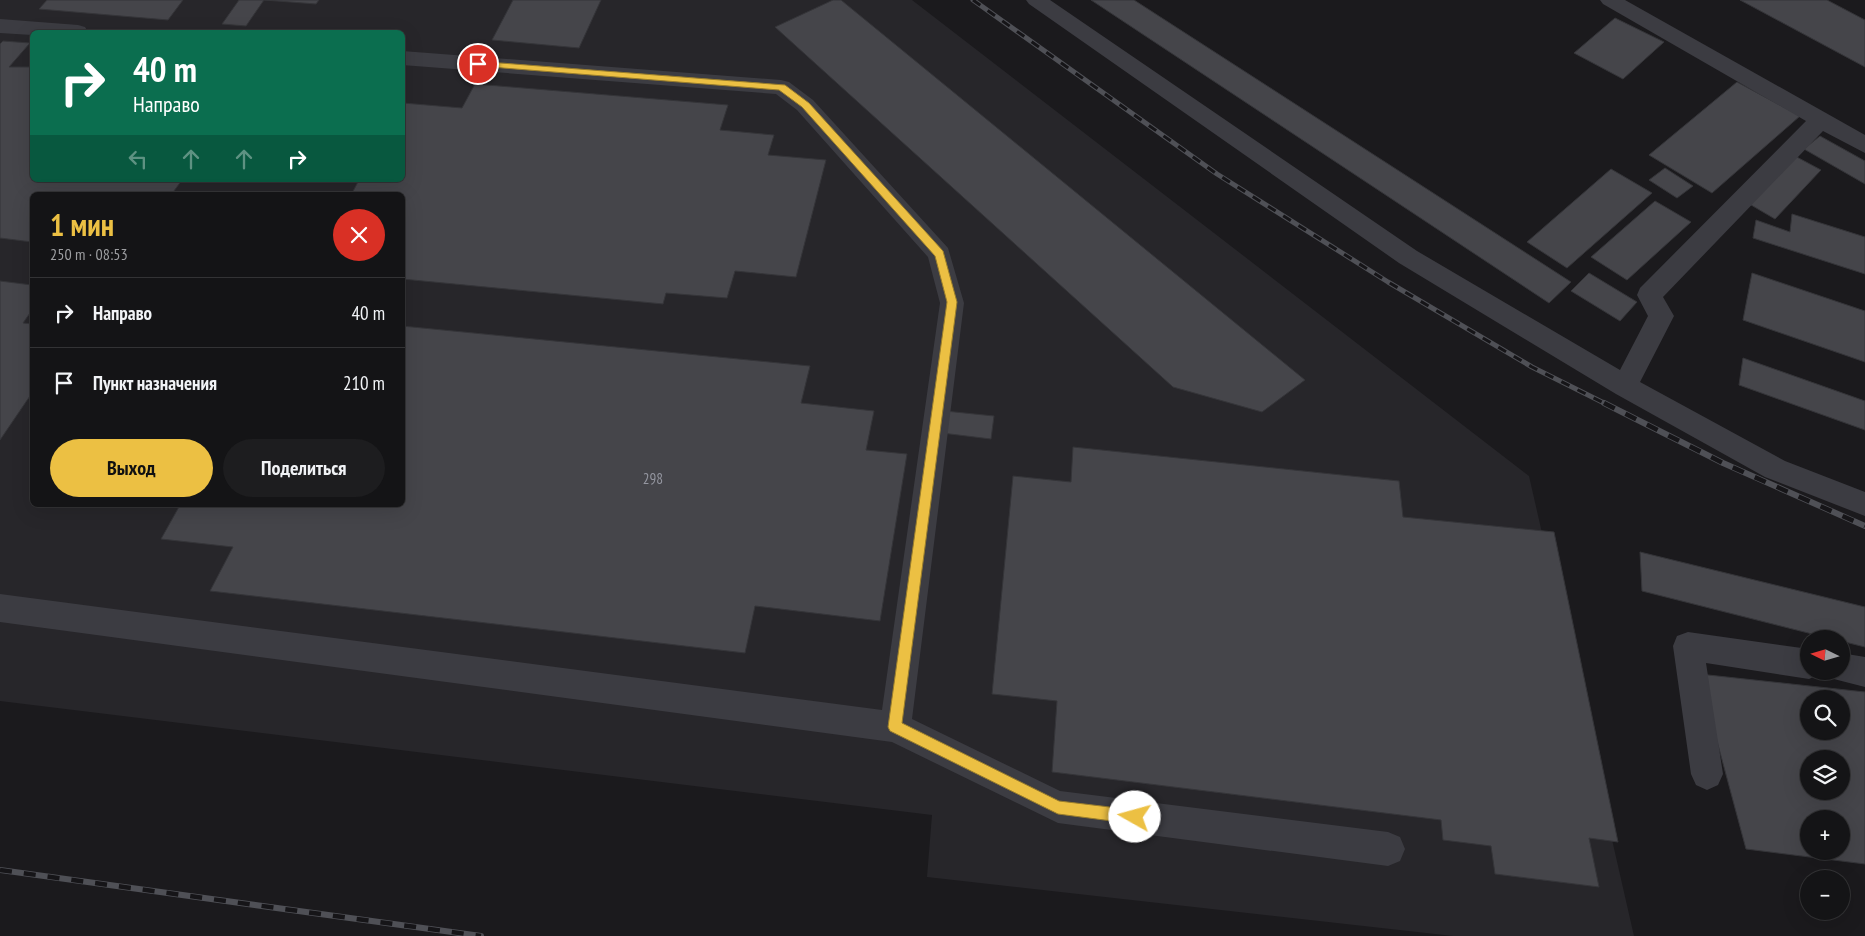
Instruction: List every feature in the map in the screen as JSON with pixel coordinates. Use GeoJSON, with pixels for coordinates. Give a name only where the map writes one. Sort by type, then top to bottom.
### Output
{"type":"FeatureCollection","features":[{"type":"Feature","properties":{"kind":"street"},"geometry":{"type":"LineString","coordinates":[[1036,0],[1408,256],[1625,386],[1775,469],[1865,504]]}},
{"type":"Feature","properties":{"kind":"street"},"geometry":{"type":"LineString","coordinates":[[1610,0],[1865,145]]}},
{"type":"Feature","properties":{"kind":"street"},"geometry":{"type":"LineString","coordinates":[[0,26],[52,30]]}},
{"type":"Feature","properties":{"kind":"street"},"geometry":{"type":"LineString","coordinates":[[405,58],[781,87],[805,105],[939,254],[952,302],[895,727]]}},
{"type":"Feature","properties":{"kind":"street"},"geometry":{"type":"LineString","coordinates":[[1625,386],[1661,316],[1649,295],[1821,120]]}},
{"type":"Feature","properties":{"kind":"street"},"geometry":{"type":"LineString","coordinates":[[0,608],[895,727],[1058,808],[1388,848]]}},
{"type":"Feature","properties":{"kind":"street"},"geometry":{"type":"LineString","coordinates":[[1707,774],[1688,646],[1800,663]]}},
{"type":"Feature","properties":{"kind":"street"},"geometry":{"type":"LineString","coordinates":[[1850,670],[1865,672]]}},
{"type":"Feature","properties":{"kind":"shaded area"},"geometry":{"type":"Polygon","coordinates":[[[0,0],[912,0],[1529,476],[1634,936],[1453,936],[927,877],[932,815],[0,701],[0,0]]]}},
{"type":"Feature","properties":{"kind":"building"},"geometry":{"type":"Polygon","coordinates":[[[47,0],[183,0],[168,20],[39,9],[47,0]]]}},
{"type":"Feature","properties":{"kind":"building"},"geometry":{"type":"Polygon","coordinates":[[[239,0],[264,0],[246,26],[222,24],[239,0]]]}},
{"type":"Feature","properties":{"kind":"building"},"geometry":{"type":"Polygon","coordinates":[[[264,0],[319,0],[316,4],[264,0]]]}},
{"type":"Feature","properties":{"kind":"building"},"geometry":{"type":"Polygon","coordinates":[[[513,0],[601,0],[579,48],[492,40],[513,0]]]}},
{"type":"Feature","properties":{"kind":"building"},"geometry":{"type":"Polygon","coordinates":[[[833,0],[841,0],[1305,380],[1262,412],[1173,387],[775,27],[833,0]]]}},
{"type":"Feature","properties":{"kind":"building"},"geometry":{"type":"Polygon","coordinates":[[[1091,0],[1134,0],[1571,282],[1549,303],[1091,0]]]}},
{"type":"Feature","properties":{"kind":"building"},"geometry":{"type":"Polygon","coordinates":[[[1740,0],[1827,0],[1865,20],[1865,67],[1740,0]]]}},
{"type":"Feature","properties":{"kind":"building"},"geometry":{"type":"Polygon","coordinates":[[[1615,18],[1664,42],[1623,79],[1574,53],[1615,18]]]}},
{"type":"Feature","properties":{"kind":"building"},"geometry":{"type":"Polygon","coordinates":[[[3,41],[30,43],[9,67],[30,67],[30,182],[181,182],[173,192],[30,192],[30,242],[0,238],[0,44],[3,41]]]}},
{"type":"Feature","properties":{"kind":"building"},"geometry":{"type":"Polygon","coordinates":[[[1737,82],[1800,116],[1712,193],[1649,155],[1737,82]]]}},
{"type":"Feature","properties":{"kind":"building"},"geometry":{"type":"Polygon","coordinates":[[[475,84],[728,105],[720,130],[774,135],[768,155],[826,160],[796,277],[735,271],[727,298],[666,293],[663,304],[405,279],[405,192],[353,192],[358,182],[405,182],[405,103],[462,108],[475,84]]]}},
{"type":"Feature","properties":{"kind":"building"},"geometry":{"type":"Polygon","coordinates":[[[1820,136],[1865,161],[1865,184],[1804,149],[1820,136]]]}},
{"type":"Feature","properties":{"kind":"building"},"geometry":{"type":"Polygon","coordinates":[[[1793,155],[1821,170],[1775,219],[1746,202],[1793,155]]]}},
{"type":"Feature","properties":{"kind":"building"},"geometry":{"type":"Polygon","coordinates":[[[1665,168],[1693,186],[1677,198],[1649,180],[1665,168]]]}},
{"type":"Feature","properties":{"kind":"building"},"geometry":{"type":"Polygon","coordinates":[[[1611,169],[1652,193],[1567,268],[1527,242],[1611,169]]]}},
{"type":"Feature","properties":{"kind":"building"},"geometry":{"type":"Polygon","coordinates":[[[1655,201],[1691,222],[1627,280],[1591,257],[1655,201]]]}},
{"type":"Feature","properties":{"kind":"building"},"geometry":{"type":"Polygon","coordinates":[[[1792,214],[1865,237],[1865,274],[1753,238],[1756,220],[1790,232],[1792,214]]]}},
{"type":"Feature","properties":{"kind":"building"},"geometry":{"type":"Polygon","coordinates":[[[1589,273],[1637,302],[1620,321],[1571,291],[1589,273]]]}},
{"type":"Feature","properties":{"kind":"building"},"geometry":{"type":"Polygon","coordinates":[[[1752,273],[1865,311],[1865,362],[1743,320],[1752,273]]]}},
{"type":"Feature","properties":{"kind":"building"},"geometry":{"type":"Polygon","coordinates":[[[0,281],[30,285],[30,313],[23,323],[30,324],[30,396],[0,440],[0,281]]]}},
{"type":"Feature","properties":{"kind":"building"},"geometry":{"type":"Polygon","coordinates":[[[405,326],[810,366],[801,403],[874,411],[866,450],[907,454],[880,621],[755,606],[745,653],[210,591],[233,547],[161,539],[179,507],[405,507],[405,326]]]}},
{"type":"Feature","properties":{"kind":"building"},"geometry":{"type":"Polygon","coordinates":[[[1743,358],[1865,401],[1865,430],[1739,385],[1743,358]]]}},
{"type":"Feature","properties":{"kind":"building"},"geometry":{"type":"Polygon","coordinates":[[[945,411],[994,416],[991,439],[942,433],[945,411]]]}},
{"type":"Feature","properties":{"kind":"building"},"geometry":{"type":"Polygon","coordinates":[[[1073,447],[1399,481],[1403,517],[1554,532],[1618,842],[1589,838],[1599,887],[1495,874],[1491,846],[1443,840],[1441,820],[1052,772],[1057,701],[992,694],[1013,476],[1071,482],[1073,447]]]}},
{"type":"Feature","properties":{"kind":"building"},"geometry":{"type":"Polygon","coordinates":[[[1640,552],[1865,607],[1865,647],[1850,643],[1850,630],[1800,631],[1642,591],[1640,552]]]}},
{"type":"Feature","properties":{"kind":"building"},"geometry":{"type":"Polygon","coordinates":[[[1699,674],[1847,690],[1800,690],[1800,740],[1850,740],[1850,690],[1865,692],[1865,864],[1833,860],[1850,860],[1850,810],[1800,810],[1800,856],[1746,849],[1699,674]]]}},
{"type":"Feature","properties":{"kind":"railway"},"geometry":{"type":"LineString","coordinates":[[973,0],[1217,174],[1388,282],[1532,367],[1604,403]]}},
{"type":"Feature","properties":{"kind":"railway"},"geometry":{"type":"LineString","coordinates":[[1604,403],[1723,463],[1865,526]]}},
{"type":"Feature","properties":{"kind":"railway"},"geometry":{"type":"LineString","coordinates":[[0,870],[481,936]]}},
{"type":"Feature","properties":{"kind":"route"},"geometry":{"type":"LineString","coordinates":[[478,64],[781,87],[805,105],[939,254],[952,302],[895,727],[1058,808],[1135,817]]}}]}
